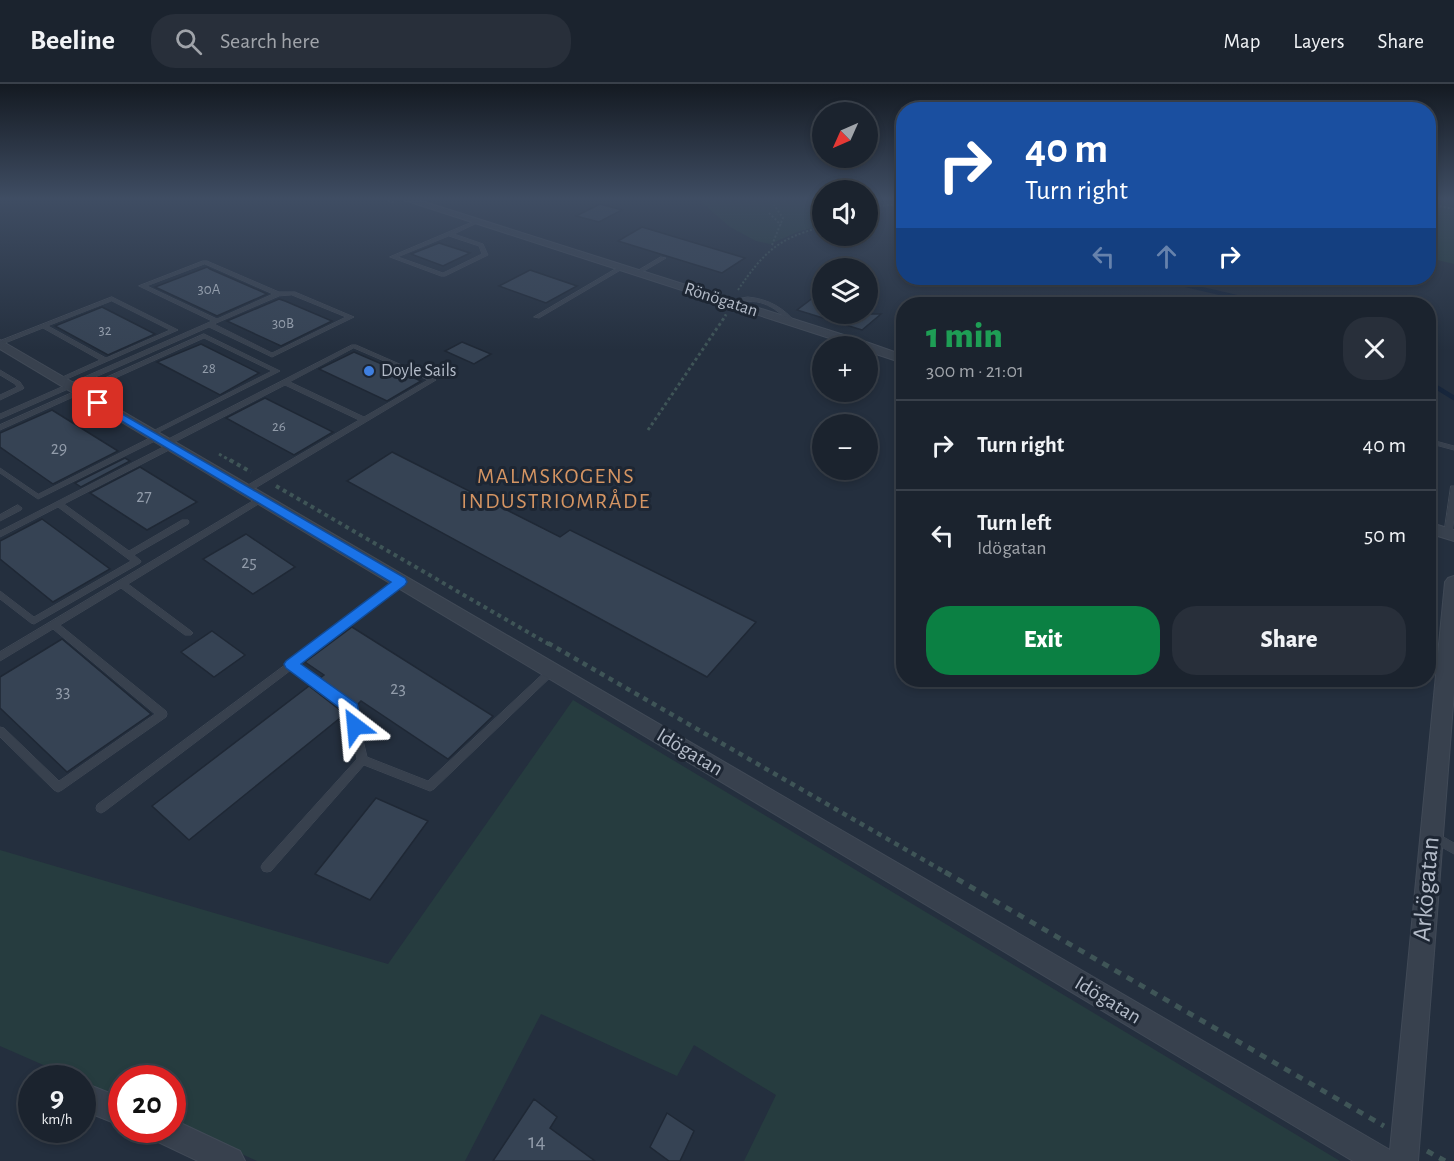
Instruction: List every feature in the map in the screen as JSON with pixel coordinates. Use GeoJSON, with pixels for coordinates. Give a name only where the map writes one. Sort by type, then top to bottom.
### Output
{"type":"FeatureCollection","features":[{"type":"Feature","properties":{"kind":"street","name":"Rönögatan"},"geometry":{"type":"LineString","coordinates":[[562,249],[637,273],[729,307],[832,336]]}},
{"type":"Feature","properties":{"kind":"street","name":"Idögatan"},"geometry":{"type":"LineString","coordinates":[[0,344],[165,439],[253,495],[1380,1161]]}},
{"type":"Feature","properties":{"kind":"street","name":"Rönögatan"},"geometry":{"type":"LineString","coordinates":[[878,350],[896,355]]}},
{"type":"Feature","properties":{"kind":"street"},"geometry":{"type":"LineString","coordinates":[[1436,530],[1451,535]]}},
{"type":"Feature","properties":{"kind":"street","name":"Arkögatan"},"geometry":{"type":"LineString","coordinates":[[1403,1161],[1431,835],[1447,737],[1454,582]]}},
{"type":"Feature","properties":{"kind":"street"},"geometry":{"type":"LineString","coordinates":[[186,1140],[230,1161]]}},
{"type":"Feature","properties":{"kind":"lane"},"geometry":{"type":"LineString","coordinates":[[412,249],[393,257],[443,275],[485,255],[483,249]]}},
{"type":"Feature","properties":{"kind":"lane"},"geometry":{"type":"LineString","coordinates":[[637,273],[663,258]]}},
{"type":"Feature","properties":{"kind":"lane"},"geometry":{"type":"LineString","coordinates":[[216,321],[142,286],[205,262],[278,294]]}},
{"type":"Feature","properties":{"kind":"lane"},"geometry":{"type":"LineString","coordinates":[[537,317],[621,268]]}},
{"type":"Feature","properties":{"kind":"lane"},"geometry":{"type":"LineString","coordinates":[[0,428],[72,387],[209,324],[278,294],[293,293],[351,317],[272,355],[209,324]]}},
{"type":"Feature","properties":{"kind":"lane"},"geometry":{"type":"LineString","coordinates":[[0,344],[112,299],[175,330],[105,360],[72,387]]}},
{"type":"Feature","properties":{"kind":"lane"},"geometry":{"type":"LineString","coordinates":[[43,326],[105,360]]}},
{"type":"Feature","properties":{"kind":"lane"},"geometry":{"type":"LineString","coordinates":[[0,417],[204,336],[277,371],[59,504],[0,534]]}},
{"type":"Feature","properties":{"kind":"lane"},"geometry":{"type":"LineString","coordinates":[[0,470],[38,497],[285,382],[354,346],[433,380],[263,479],[253,495],[122,584],[1,655]]}},
{"type":"Feature","properties":{"kind":"lane"},"geometry":{"type":"LineString","coordinates":[[0,372],[18,383],[21,388],[0,398]]}},
{"type":"Feature","properties":{"kind":"lane"},"geometry":{"type":"LineString","coordinates":[[285,382],[364,420]]}},
{"type":"Feature","properties":{"kind":"lane"},"geometry":{"type":"LineString","coordinates":[[1436,443],[1454,448]]}},
{"type":"Feature","properties":{"kind":"lane"},"geometry":{"type":"LineString","coordinates":[[1451,535],[1454,488]]}},
{"type":"Feature","properties":{"kind":"lane"},"geometry":{"type":"LineString","coordinates":[[0,594],[34,621],[137,561],[59,504]]}},
{"type":"Feature","properties":{"kind":"lane"},"geometry":{"type":"LineString","coordinates":[[0,518],[18,508]]}},
{"type":"Feature","properties":{"kind":"lane"},"geometry":{"type":"LineString","coordinates":[[128,555],[185,522]]}},
{"type":"Feature","properties":{"kind":"lane"},"geometry":{"type":"LineString","coordinates":[[101,808],[401,582]]}},
{"type":"Feature","properties":{"kind":"lane"},"geometry":{"type":"LineString","coordinates":[[122,584],[188,633]]}},
{"type":"Feature","properties":{"kind":"lane"},"geometry":{"type":"LineString","coordinates":[[0,731],[58,787],[162,714],[54,625]]}},
{"type":"Feature","properties":{"kind":"lane"},"geometry":{"type":"LineString","coordinates":[[291,664],[352,709],[362,760]]}},
{"type":"Feature","properties":{"kind":"lane"},"geometry":{"type":"LineString","coordinates":[[362,760],[430,786],[552,671]]}},
{"type":"Feature","properties":{"kind":"lane"},"geometry":{"type":"LineString","coordinates":[[267,867],[362,760]]}},
{"type":"Feature","properties":{"kind":"lane"},"geometry":{"type":"LineString","coordinates":[[1431,835],[1454,849]]}},
{"type":"Feature","properties":{"kind":"path"},"geometry":{"type":"LineString","coordinates":[[648,430],[763,252],[767,249]]}},
{"type":"Feature","properties":{"kind":"path"},"geometry":{"type":"LineString","coordinates":[[165,439],[263,479],[1445,1161]]}},
{"type":"Feature","properties":{"kind":"green space"},"geometry":{"type":"Polygon","coordinates":[[[1436,249],[1454,249],[1454,264],[1436,260],[1436,249]]]}},
{"type":"Feature","properties":{"kind":"green space"},"geometry":{"type":"Polygon","coordinates":[[[573,700],[1340,1161],[744,1161],[776,1095],[694,1045],[677,1076],[541,1014],[465,1161],[257,1161],[186,1129],[186,1065],[108,1065],[108,1094],[96,1089],[96,1065],[43,1065],[0,1046],[0,850],[388,964],[573,700]]]}},
{"type":"Feature","properties":{"kind":"building"},"geometry":{"type":"Polygon","coordinates":[[[423,249],[458,249],[470,253],[443,266],[411,254],[423,249]]]}},
{"type":"Feature","properties":{"kind":"building"},"geometry":{"type":"Polygon","coordinates":[[[645,249],[716,249],[745,258],[722,273],[645,249]]]}},
{"type":"Feature","properties":{"kind":"building"},"geometry":{"type":"Polygon","coordinates":[[[207,267],[267,294],[217,316],[155,287],[207,267]]]}},
{"type":"Feature","properties":{"kind":"building"},"geometry":{"type":"Polygon","coordinates":[[[530,270],[577,286],[546,303],[499,286],[530,270]]]}},
{"type":"Feature","properties":{"kind":"building"},"geometry":{"type":"Polygon","coordinates":[[[279,299],[332,321],[281,346],[227,321],[279,299]]]}},
{"type":"Feature","properties":{"kind":"building"},"geometry":{"type":"Polygon","coordinates":[[[812,299],[812,315],[797,310],[812,299]]]}},
{"type":"Feature","properties":{"kind":"building"},"geometry":{"type":"Polygon","coordinates":[[[102,307],[155,334],[108,355],[55,326],[102,307]]]}},
{"type":"Feature","properties":{"kind":"building"},"geometry":{"type":"Polygon","coordinates":[[[842,324],[869,324],[862,330],[842,324]]]}},
{"type":"Feature","properties":{"kind":"building"},"geometry":{"type":"Polygon","coordinates":[[[462,342],[491,354],[474,364],[445,351],[462,342]]]}},
{"type":"Feature","properties":{"kind":"building"},"geometry":{"type":"Polygon","coordinates":[[[201,344],[259,373],[220,395],[157,362],[201,344]]]}},
{"type":"Feature","properties":{"kind":"building"},"geometry":{"type":"Polygon","coordinates":[[[354,352],[421,381],[387,401],[319,369],[354,352]]]}},
{"type":"Feature","properties":{"kind":"building"},"geometry":{"type":"Polygon","coordinates":[[[265,398],[333,432],[294,455],[226,418],[265,398]]]}},
{"type":"Feature","properties":{"kind":"building"},"geometry":{"type":"Polygon","coordinates":[[[52,410],[118,451],[53,484],[0,447],[0,433],[52,410]]]}},
{"type":"Feature","properties":{"kind":"building"},"geometry":{"type":"Polygon","coordinates":[[[392,452],[560,537],[570,530],[756,622],[707,677],[347,481],[392,452]]]}},
{"type":"Feature","properties":{"kind":"building"},"geometry":{"type":"Polygon","coordinates":[[[125,458],[130,461],[81,487],[75,483],[125,458]]]}},
{"type":"Feature","properties":{"kind":"building"},"geometry":{"type":"Polygon","coordinates":[[[140,467],[197,502],[147,530],[90,493],[140,467]]]}},
{"type":"Feature","properties":{"kind":"building"},"geometry":{"type":"Polygon","coordinates":[[[42,519],[110,569],[53,602],[0,559],[0,541],[42,519]]]}},
{"type":"Feature","properties":{"kind":"building"},"geometry":{"type":"Polygon","coordinates":[[[246,534],[295,567],[253,594],[203,559],[246,534]]]}},
{"type":"Feature","properties":{"kind":"building"},"geometry":{"type":"Polygon","coordinates":[[[352,627],[493,716],[448,759],[361,701],[357,705],[320,678],[324,675],[305,662],[352,627]]]}},
{"type":"Feature","properties":{"kind":"building"},"geometry":{"type":"Polygon","coordinates":[[[212,631],[245,655],[214,677],[181,652],[212,631]]]}},
{"type":"Feature","properties":{"kind":"building"},"geometry":{"type":"Polygon","coordinates":[[[62,639],[151,714],[67,772],[0,708],[0,677],[62,639]]]}},
{"type":"Feature","properties":{"kind":"building"},"geometry":{"type":"Polygon","coordinates":[[[309,686],[345,714],[189,840],[152,806],[309,686]]]}},
{"type":"Feature","properties":{"kind":"building"},"geometry":{"type":"Polygon","coordinates":[[[376,798],[428,821],[370,900],[315,874],[376,798]]]}},
{"type":"Feature","properties":{"kind":"building"},"geometry":{"type":"Polygon","coordinates":[[[534,1099],[557,1117],[550,1128],[595,1161],[493,1161],[534,1099]]]}},
{"type":"Feature","properties":{"kind":"building"},"geometry":{"type":"Polygon","coordinates":[[[667,1113],[694,1131],[680,1161],[669,1161],[650,1147],[667,1113]]]}},
{"type":"Feature","properties":{"kind":"waterway"},"geometry":{"type":"LineString","coordinates":[[1185,285],[1237,297]]}},
{"type":"Feature","properties":{"kind":"waterway"},"geometry":{"type":"LineString","coordinates":[[1436,387],[1454,398]]}},
{"type":"Feature","properties":{"kind":"place","name":"Doyle Sails"},"geometry":{"type":"Point","coordinates":[369,371]}},
{"type":"Feature","properties":{"kind":"district","name":"MALMSKOGENS INDUSTRIOMRÅDE"},"geometry":{"type":"Point","coordinates":[556,488]}},
{"type":"Feature","properties":{"kind":"route"},"geometry":{"type":"LineString","coordinates":[[98,403],[401,582],[291,664],[352,709],[355,726]]}}]}
